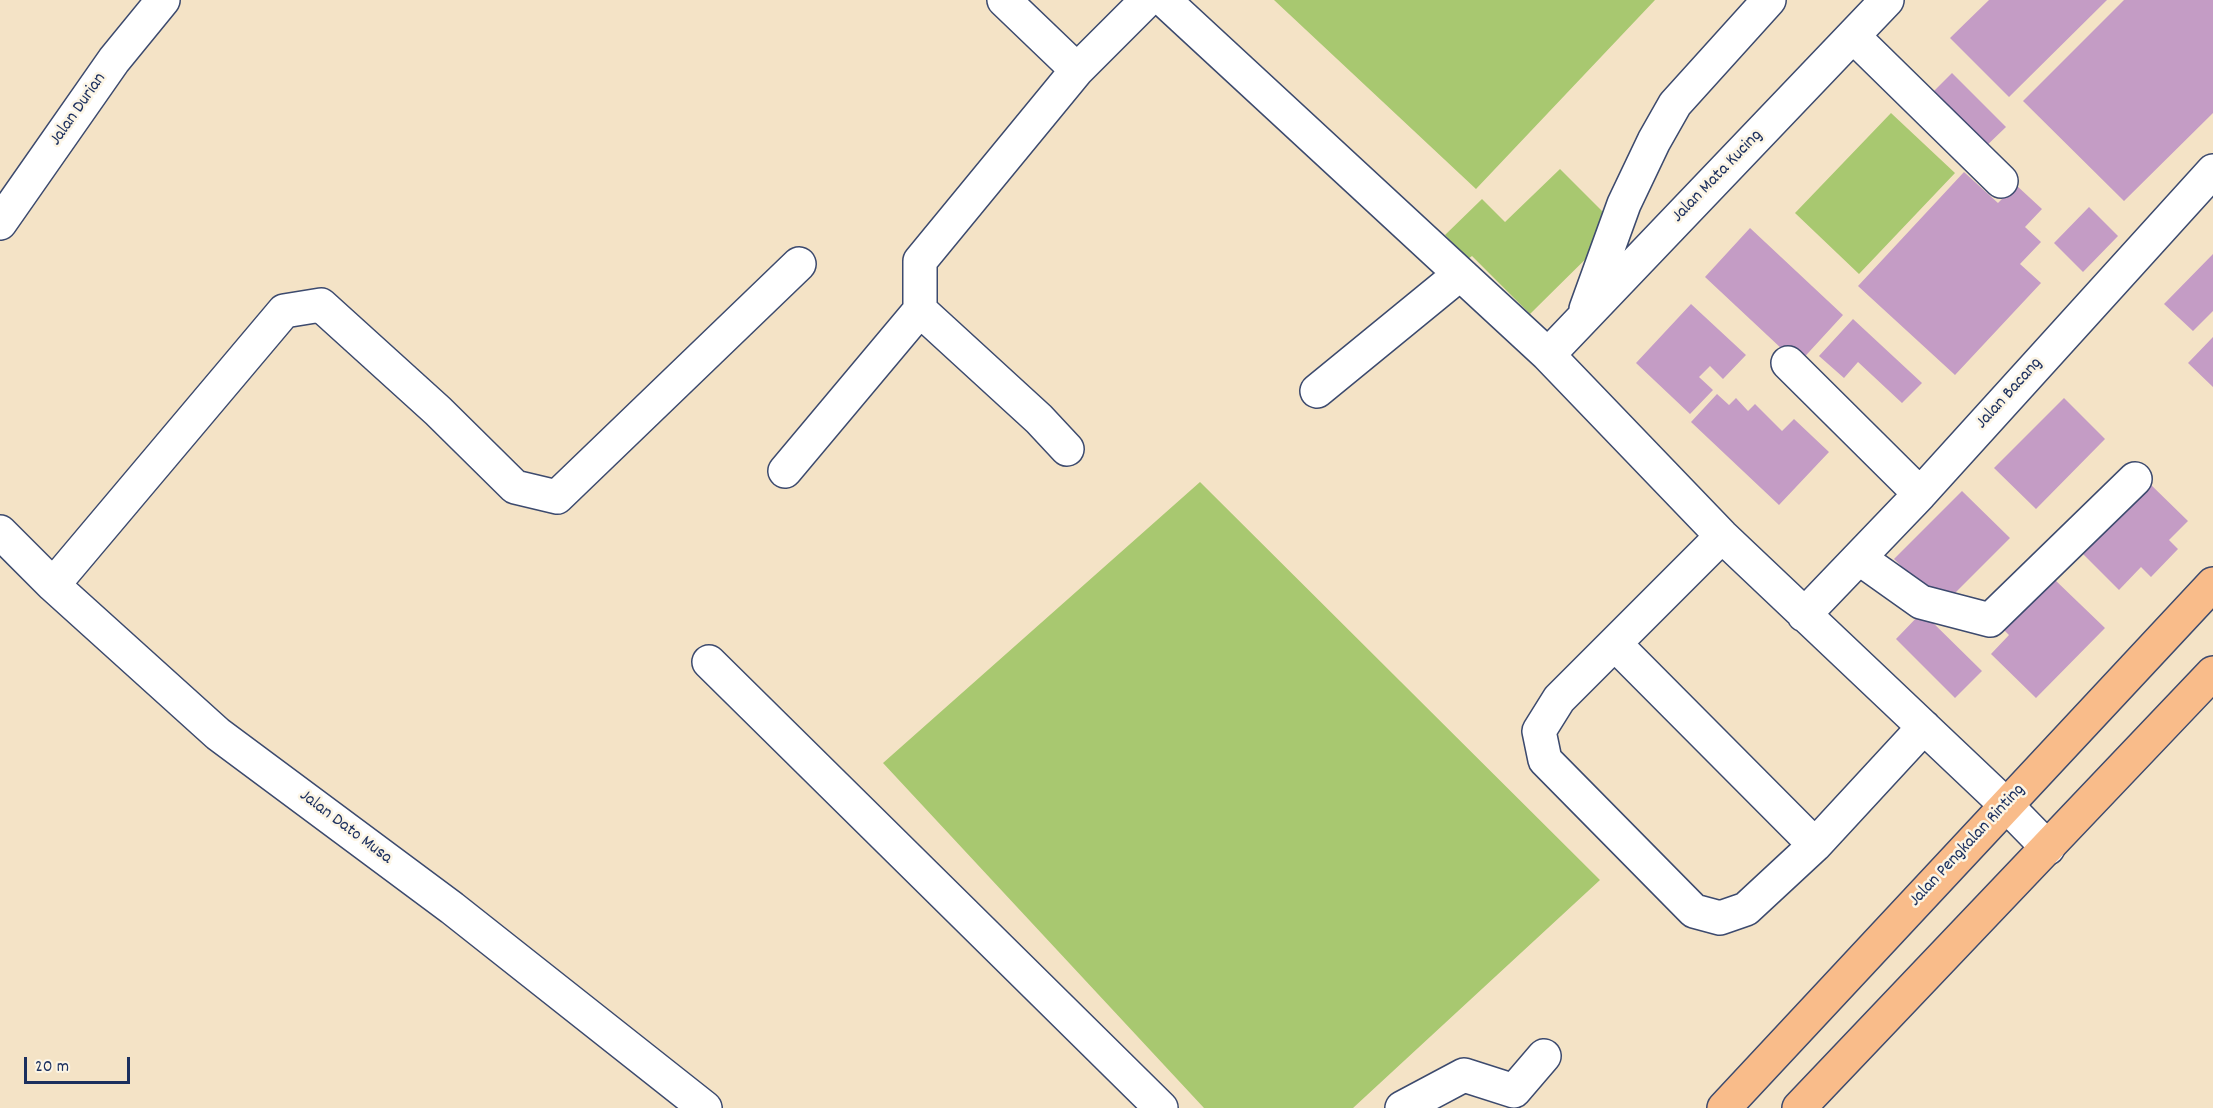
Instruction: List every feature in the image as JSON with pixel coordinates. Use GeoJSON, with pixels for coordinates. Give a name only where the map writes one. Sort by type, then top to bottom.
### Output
{"type":"FeatureCollection","features":[{"type":"Feature","properties":{"kind":"main road","name":"Jalan Pengkalan Rinting"},"geometry":{"type":"LineString","coordinates":[[1724,1108],[2213,584]]}},
{"type":"Feature","properties":{"kind":"main road"},"geometry":{"type":"LineString","coordinates":[[1799,1108],[2213,673]]}},
{"type":"Feature","properties":{"kind":"street","name":"Jalan Durian"},"geometry":{"type":"LineString","coordinates":[[0,223],[114,60],[163,0]]}},
{"type":"Feature","properties":{"kind":"street"},"geometry":{"type":"LineString","coordinates":[[1004,0],[1077,70]]}},
{"type":"Feature","properties":{"kind":"street"},"geometry":{"type":"LineString","coordinates":[[785,471],[920,310],[920,261],[1077,70],[1147,0]]}},
{"type":"Feature","properties":{"kind":"street"},"geometry":{"type":"LineString","coordinates":[[1164,0],[1548,355],[1722,536],[2006,805],[2048,848]]}},
{"type":"Feature","properties":{"kind":"street"},"geometry":{"type":"LineString","coordinates":[[1581,320],[1624,204],[1664,122],[1675,104],[1768,0]]}},
{"type":"Feature","properties":{"kind":"street","name":"Jalan Mata Kucing"},"geometry":{"type":"LineString","coordinates":[[1548,355],[1887,0]]}},
{"type":"Feature","properties":{"kind":"street"},"geometry":{"type":"LineString","coordinates":[[1853,36],[2001,181]]}},
{"type":"Feature","properties":{"kind":"street","name":"Jalan Bacang"},"geometry":{"type":"LineString","coordinates":[[1804,615],[2208,185]]}},
{"type":"Feature","properties":{"kind":"street"},"geometry":{"type":"LineString","coordinates":[[52,585],[284,311],[321,305],[438,411],[515,488],[557,497],[799,264]]}},
{"type":"Feature","properties":{"kind":"street"},"geometry":{"type":"LineString","coordinates":[[1317,391],[1460,274]]}},
{"type":"Feature","properties":{"kind":"street"},"geometry":{"type":"LineString","coordinates":[[920,310],[1039,419],[1067,449]]}},
{"type":"Feature","properties":{"kind":"street"},"geometry":{"type":"LineString","coordinates":[[1788,363],[1920,494]]}},
{"type":"Feature","properties":{"kind":"street"},"geometry":{"type":"LineString","coordinates":[[1859,558],[1921,602],[1990,620],[2135,479]]}},
{"type":"Feature","properties":{"kind":"street","name":"Jalan Dato Musa"},"geometry":{"type":"LineString","coordinates":[[0,532],[52,585],[218,734],[452,908],[705,1108]]}},
{"type":"Feature","properties":{"kind":"street"},"geometry":{"type":"LineString","coordinates":[[1722,536],[1559,699],[1539,731],[1545,760],[1694,911],[1720,918],[1746,909],[1815,845],[1924,727]]}},
{"type":"Feature","properties":{"kind":"street"},"geometry":{"type":"LineString","coordinates":[[1615,644],[1815,845]]}},
{"type":"Feature","properties":{"kind":"street"},"geometry":{"type":"LineString","coordinates":[[709,662],[1161,1108]]}},
{"type":"Feature","properties":{"kind":"street"},"geometry":{"type":"LineString","coordinates":[[1402,1108],[1464,1075],[1514,1091],[1544,1056]]}},
{"type":"Feature","properties":{"kind":"green space"},"geometry":{"type":"Polygon","coordinates":[[[1274,0],[1655,0],[1476,189],[1274,0]]]}},
{"type":"Feature","properties":{"kind":"green space"},"geometry":{"type":"Polygon","coordinates":[[[1891,113],[1955,173],[1859,274],[1795,213],[1891,113]]]}},
{"type":"Feature","properties":{"kind":"green space"},"geometry":{"type":"Polygon","coordinates":[[[1560,169],[1618,227],[1530,314],[1472,256],[1468,259],[1445,235],[1482,199],[1505,222],[1560,169]]]}},
{"type":"Feature","properties":{"kind":"green space"},"geometry":{"type":"Polygon","coordinates":[[[1200,482],[1600,880],[1353,1108],[1204,1108],[883,763],[1200,482]]]}},
{"type":"Feature","properties":{"kind":"building"},"geometry":{"type":"Polygon","coordinates":[[[1989,0],[2107,0],[2009,97],[1950,38],[1989,0]]]}},
{"type":"Feature","properties":{"kind":"building"},"geometry":{"type":"Polygon","coordinates":[[[2124,0],[2213,0],[2213,113],[2124,201],[2023,101],[2124,0]]]}},
{"type":"Feature","properties":{"kind":"building"},"geometry":{"type":"Polygon","coordinates":[[[1952,73],[2006,127],[1981,151],[1928,97],[1952,73]]]}},
{"type":"Feature","properties":{"kind":"building"},"geometry":{"type":"Polygon","coordinates":[[[1964,172],[1998,203],[2016,185],[2042,209],[2025,227],[2041,242],[2020,264],[2041,283],[1955,375],[1858,286],[1964,172]]]}},
{"type":"Feature","properties":{"kind":"building"},"geometry":{"type":"Polygon","coordinates":[[[2089,207],[2118,236],[2083,272],[2054,243],[2089,207]]]}},
{"type":"Feature","properties":{"kind":"building"},"geometry":{"type":"Polygon","coordinates":[[[1750,228],[1843,315],[1798,364],[1705,277],[1750,228]]]}},
{"type":"Feature","properties":{"kind":"building"},"geometry":{"type":"Polygon","coordinates":[[[2213,254],[2213,311],[2193,331],[2164,304],[2213,254]]]}},
{"type":"Feature","properties":{"kind":"building"},"geometry":{"type":"Polygon","coordinates":[[[1691,304],[1746,355],[1723,379],[1710,366],[1699,377],[1713,390],[1690,414],[1636,363],[1691,304]]]}},
{"type":"Feature","properties":{"kind":"building"},"geometry":{"type":"Polygon","coordinates":[[[1853,319],[1922,383],[1902,403],[1858,362],[1844,378],[1819,356],[1853,319]]]}},
{"type":"Feature","properties":{"kind":"building"},"geometry":{"type":"Polygon","coordinates":[[[2213,337],[2213,387],[2188,363],[2213,337]]]}},
{"type":"Feature","properties":{"kind":"building"},"geometry":{"type":"Polygon","coordinates":[[[1717,394],[1729,405],[1736,398],[1748,411],[1755,404],[1782,431],[1794,419],[1829,452],[1779,505],[1691,422],[1717,394]]]}},
{"type":"Feature","properties":{"kind":"building"},"geometry":{"type":"Polygon","coordinates":[[[2064,398],[2105,439],[2036,509],[1994,468],[2064,398]]]}},
{"type":"Feature","properties":{"kind":"building"},"geometry":{"type":"Polygon","coordinates":[[[2147,481],[2188,521],[2169,540],[2178,549],[2151,577],[2141,567],[2119,590],[2079,550],[2147,481]]]}},
{"type":"Feature","properties":{"kind":"building"},"geometry":{"type":"Polygon","coordinates":[[[1962,491],[2010,538],[1942,606],[1894,559],[1962,491]]]}},
{"type":"Feature","properties":{"kind":"building"},"geometry":{"type":"Polygon","coordinates":[[[2054,579],[2105,628],[2036,698],[1991,654],[2009,635],[2004,630],[2054,579]]]}},
{"type":"Feature","properties":{"kind":"building"},"geometry":{"type":"Polygon","coordinates":[[[1922,612],[1982,671],[1955,698],[1896,639],[1922,612]]]}}]}
